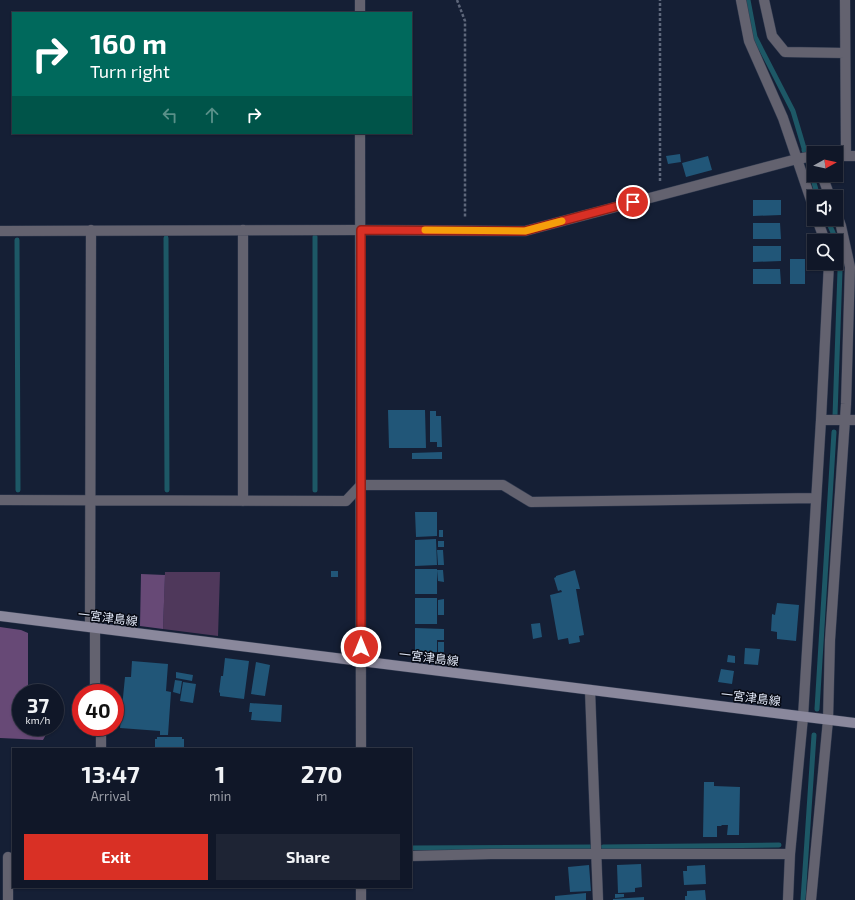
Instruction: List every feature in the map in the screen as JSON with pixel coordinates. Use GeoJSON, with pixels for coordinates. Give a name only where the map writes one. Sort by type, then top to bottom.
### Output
{"type":"FeatureCollection","features":[{"type":"Feature","properties":{"kind":"main road","name":"一宮津島線"},"geometry":{"type":"LineString","coordinates":[[0,616],[855,723]]}},
{"type":"Feature","properties":{"kind":"street"},"geometry":{"type":"LineString","coordinates":[[360,0],[360,12]]}},
{"type":"Feature","properties":{"kind":"street"},"geometry":{"type":"LineString","coordinates":[[741,0],[749,41],[783,118],[808,190]]}},
{"type":"Feature","properties":{"kind":"street"},"geometry":{"type":"LineString","coordinates":[[764,0],[772,36],[785,52],[845,53]]}},
{"type":"Feature","properties":{"kind":"street"},"geometry":{"type":"LineString","coordinates":[[845,0],[845,53],[850,100],[846,156]]}},
{"type":"Feature","properties":{"kind":"street"},"geometry":{"type":"LineString","coordinates":[[360,134],[361,748]]}},
{"type":"Feature","properties":{"kind":"street"},"geometry":{"type":"LineString","coordinates":[[0,231],[525,231],[807,157]]}},
{"type":"Feature","properties":{"kind":"street"},"geometry":{"type":"LineString","coordinates":[[811,900],[828,720],[830,640],[850,420],[850,267],[841,226]]}},
{"type":"Feature","properties":{"kind":"street"},"geometry":{"type":"LineString","coordinates":[[91,230],[91,500],[95,684]]}},
{"type":"Feature","properties":{"kind":"street"},"geometry":{"type":"LineString","coordinates":[[243,501],[244,230]]}},
{"type":"Feature","properties":{"kind":"street"},"geometry":{"type":"LineString","coordinates":[[788,900],[790,854],[803,716],[829,270]]}},
{"type":"Feature","properties":{"kind":"street"},"geometry":{"type":"LineString","coordinates":[[821,420],[850,420]]}},
{"type":"Feature","properties":{"kind":"street"},"geometry":{"type":"LineString","coordinates":[[0,500],[346,501],[361,485],[503,485],[531,502],[816,498]]}},
{"type":"Feature","properties":{"kind":"street"},"geometry":{"type":"LineString","coordinates":[[590,690],[598,900]]}},
{"type":"Feature","properties":{"kind":"street"},"geometry":{"type":"LineString","coordinates":[[101,736],[101,748]]}},
{"type":"Feature","properties":{"kind":"street"},"geometry":{"type":"LineString","coordinates":[[412,856],[491,854],[790,854]]}},
{"type":"Feature","properties":{"kind":"street"},"geometry":{"type":"LineString","coordinates":[[7,856],[8,900]]}},
{"type":"Feature","properties":{"kind":"street"},"geometry":{"type":"LineString","coordinates":[[361,888],[361,900]]}},
{"type":"Feature","properties":{"kind":"path"},"geometry":{"type":"LineString","coordinates":[[457,0],[465,21],[466,231]]}},
{"type":"Feature","properties":{"kind":"path"},"geometry":{"type":"LineString","coordinates":[[660,0],[660,181],[664,194]]}},
{"type":"Feature","properties":{"kind":"shaded area"},"geometry":{"type":"Polygon","coordinates":[[[165,572],[220,572],[218,636],[163,629],[165,572]]]}},
{"type":"Feature","properties":{"kind":"shaded area"},"geometry":{"type":"Polygon","coordinates":[[[141,574],[165,575],[163,629],[140,626],[141,574]]]}},
{"type":"Feature","properties":{"kind":"shaded area"},"geometry":{"type":"Polygon","coordinates":[[[0,627],[21,630],[28,633],[28,684],[12,684],[12,736],[45,736],[43,740],[0,738],[0,627]]]}},
{"type":"Feature","properties":{"kind":"building"},"geometry":{"type":"Polygon","coordinates":[[[680,154],[681,162],[668,164],[666,156],[680,154]]]}},
{"type":"Feature","properties":{"kind":"building"},"geometry":{"type":"Polygon","coordinates":[[[708,156],[712,170],[686,177],[682,163],[708,156]]]}},
{"type":"Feature","properties":{"kind":"building"},"geometry":{"type":"Polygon","coordinates":[[[753,200],[781,200],[781,215],[753,216],[753,200]]]}},
{"type":"Feature","properties":{"kind":"building"},"geometry":{"type":"Polygon","coordinates":[[[753,223],[780,223],[781,239],[753,239],[753,223]]]}},
{"type":"Feature","properties":{"kind":"building"},"geometry":{"type":"Polygon","coordinates":[[[753,246],[781,246],[781,261],[753,262],[753,246]]]}},
{"type":"Feature","properties":{"kind":"building"},"geometry":{"type":"Polygon","coordinates":[[[790,259],[805,259],[805,284],[790,284],[790,259]]]}},
{"type":"Feature","properties":{"kind":"building"},"geometry":{"type":"Polygon","coordinates":[[[753,269],[780,269],[781,284],[753,284],[753,269]]]}},
{"type":"Feature","properties":{"kind":"building"},"geometry":{"type":"Polygon","coordinates":[[[388,410],[425,410],[426,448],[389,448],[388,410]]]}},
{"type":"Feature","properties":{"kind":"building"},"geometry":{"type":"Polygon","coordinates":[[[430,411],[436,411],[436,416],[441,416],[442,447],[437,447],[437,442],[430,442],[430,411]]]}},
{"type":"Feature","properties":{"kind":"building"},"geometry":{"type":"Polygon","coordinates":[[[442,452],[442,459],[412,459],[412,453],[442,452]]]}},
{"type":"Feature","properties":{"kind":"building"},"geometry":{"type":"Polygon","coordinates":[[[415,512],[437,512],[437,536],[416,537],[415,512]]]}},
{"type":"Feature","properties":{"kind":"building"},"geometry":{"type":"Polygon","coordinates":[[[439,530],[443,530],[443,537],[439,537],[439,530]]]}},
{"type":"Feature","properties":{"kind":"building"},"geometry":{"type":"Polygon","coordinates":[[[436,539],[437,565],[415,566],[415,540],[436,539]]]}},
{"type":"Feature","properties":{"kind":"building"},"geometry":{"type":"Polygon","coordinates":[[[438,541],[444,541],[444,547],[438,547],[438,541]]]}},
{"type":"Feature","properties":{"kind":"building"},"geometry":{"type":"Polygon","coordinates":[[[437,550],[443,550],[444,565],[438,565],[437,550]]]}},
{"type":"Feature","properties":{"kind":"building"},"geometry":{"type":"Polygon","coordinates":[[[415,569],[437,569],[437,594],[415,594],[415,569]]]}},
{"type":"Feature","properties":{"kind":"building"},"geometry":{"type":"Polygon","coordinates":[[[437,570],[443,570],[444,582],[438,581],[437,570]]]}},
{"type":"Feature","properties":{"kind":"building"},"geometry":{"type":"Polygon","coordinates":[[[575,570],[580,589],[576,589],[584,635],[579,636],[580,642],[569,644],[568,638],[558,640],[550,595],[562,592],[561,590],[558,591],[554,578],[556,576],[575,570]]]}},
{"type":"Feature","properties":{"kind":"building"},"geometry":{"type":"Polygon","coordinates":[[[331,571],[338,571],[338,577],[331,577],[331,571]]]}},
{"type":"Feature","properties":{"kind":"building"},"geometry":{"type":"Polygon","coordinates":[[[415,598],[437,598],[437,624],[415,624],[415,598]]]}},
{"type":"Feature","properties":{"kind":"building"},"geometry":{"type":"Polygon","coordinates":[[[444,599],[444,615],[438,615],[438,600],[444,599]]]}},
{"type":"Feature","properties":{"kind":"building"},"geometry":{"type":"Polygon","coordinates":[[[777,603],[799,605],[796,641],[777,639],[777,632],[771,631],[772,614],[775,615],[777,603]]]}},
{"type":"Feature","properties":{"kind":"building"},"geometry":{"type":"Polygon","coordinates":[[[540,623],[542,637],[533,639],[531,624],[540,623]]]}},
{"type":"Feature","properties":{"kind":"building"},"geometry":{"type":"Polygon","coordinates":[[[415,628],[444,629],[444,640],[437,640],[437,652],[415,653],[415,628]]]}},
{"type":"Feature","properties":{"kind":"building"},"geometry":{"type":"Polygon","coordinates":[[[438,642],[444,642],[444,652],[438,652],[438,642]]]}},
{"type":"Feature","properties":{"kind":"building"},"geometry":{"type":"Polygon","coordinates":[[[745,648],[760,649],[758,665],[744,664],[745,648]]]}},
{"type":"Feature","properties":{"kind":"building"},"geometry":{"type":"Polygon","coordinates":[[[440,654],[444,654],[444,662],[440,662],[440,654]]]}},
{"type":"Feature","properties":{"kind":"building"},"geometry":{"type":"Polygon","coordinates":[[[728,655],[735,656],[735,663],[727,662],[728,655]]]}},
{"type":"Feature","properties":{"kind":"building"},"geometry":{"type":"Polygon","coordinates":[[[225,658],[249,661],[244,699],[220,696],[221,676],[223,676],[225,658]]]}},
{"type":"Feature","properties":{"kind":"building"},"geometry":{"type":"Polygon","coordinates":[[[132,661],[168,664],[166,691],[171,692],[168,735],[160,735],[160,731],[124,728],[125,677],[131,677],[132,661]]]}},
{"type":"Feature","properties":{"kind":"building"},"geometry":{"type":"Polygon","coordinates":[[[256,662],[270,665],[265,696],[251,694],[256,662]]]}},
{"type":"Feature","properties":{"kind":"building"},"geometry":{"type":"Polygon","coordinates":[[[721,669],[734,671],[732,684],[718,682],[721,669]]]}},
{"type":"Feature","properties":{"kind":"building"},"geometry":{"type":"Polygon","coordinates":[[[176,672],[193,675],[192,681],[176,678],[176,672]]]}},
{"type":"Feature","properties":{"kind":"building"},"geometry":{"type":"Polygon","coordinates":[[[175,680],[182,681],[180,694],[173,692],[175,680]]]}},
{"type":"Feature","properties":{"kind":"building"},"geometry":{"type":"Polygon","coordinates":[[[183,682],[196,684],[193,703],[180,701],[183,682]]]}},
{"type":"Feature","properties":{"kind":"building"},"geometry":{"type":"Polygon","coordinates":[[[250,703],[282,705],[281,722],[251,720],[252,712],[249,712],[250,703]]]}},
{"type":"Feature","properties":{"kind":"building"},"geometry":{"type":"Polygon","coordinates":[[[157,737],[182,737],[182,739],[184,739],[184,748],[155,748],[155,739],[157,739],[157,737]]]}},
{"type":"Feature","properties":{"kind":"building"},"geometry":{"type":"Polygon","coordinates":[[[704,782],[714,782],[714,786],[740,787],[739,835],[727,835],[728,825],[722,825],[717,826],[717,837],[703,837],[704,782]]]}},
{"type":"Feature","properties":{"kind":"building"},"geometry":{"type":"Polygon","coordinates":[[[641,864],[642,887],[635,888],[635,892],[618,893],[617,865],[641,864]]]}},
{"type":"Feature","properties":{"kind":"building"},"geometry":{"type":"Polygon","coordinates":[[[589,865],[591,891],[570,892],[568,867],[589,865]]]}},
{"type":"Feature","properties":{"kind":"building"},"geometry":{"type":"Polygon","coordinates":[[[705,865],[706,884],[684,885],[683,871],[687,871],[687,866],[705,865]]]}},
{"type":"Feature","properties":{"kind":"building"},"geometry":{"type":"Polygon","coordinates":[[[705,890],[706,900],[685,900],[687,891],[705,890]]]}},
{"type":"Feature","properties":{"kind":"building"},"geometry":{"type":"Polygon","coordinates":[[[586,893],[586,900],[555,900],[555,896],[586,893]]]}},
{"type":"Feature","properties":{"kind":"building"},"geometry":{"type":"Polygon","coordinates":[[[615,894],[624,894],[624,897],[615,898],[615,894]]]}},
{"type":"Feature","properties":{"kind":"building"},"geometry":{"type":"Polygon","coordinates":[[[644,897],[644,900],[613,900],[613,899],[644,897]]]}},
{"type":"Feature","properties":{"kind":"waterway"},"geometry":{"type":"LineString","coordinates":[[748,0],[755,37],[793,111],[809,165],[804,150]]}},
{"type":"Feature","properties":{"kind":"waterway"},"geometry":{"type":"LineString","coordinates":[[814,182],[816,190]]}},
{"type":"Feature","properties":{"kind":"waterway"},"geometry":{"type":"LineString","coordinates":[[830,226],[838,244],[840,270],[835,416]]}},
{"type":"Feature","properties":{"kind":"waterway"},"geometry":{"type":"LineString","coordinates":[[315,237],[315,490]]}},
{"type":"Feature","properties":{"kind":"waterway"},"geometry":{"type":"LineString","coordinates":[[166,238],[167,490]]}},
{"type":"Feature","properties":{"kind":"waterway"},"geometry":{"type":"LineString","coordinates":[[17,240],[18,490]]}},
{"type":"Feature","properties":{"kind":"waterway"},"geometry":{"type":"LineString","coordinates":[[817,709],[834,432]]}},
{"type":"Feature","properties":{"kind":"waterway"},"geometry":{"type":"LineString","coordinates":[[803,900],[814,735]]}},
{"type":"Feature","properties":{"kind":"waterway"},"geometry":{"type":"LineString","coordinates":[[603,847],[779,845]]}},
{"type":"Feature","properties":{"kind":"waterway"},"geometry":{"type":"LineString","coordinates":[[412,848],[590,847]]}},
{"type":"Feature","properties":{"kind":"slow traffic"},"geometry":{"type":"LineString","coordinates":[[425,230],[525,231],[562,221]]}},
{"type":"Feature","properties":{"kind":"route"},"geometry":{"type":"LineString","coordinates":[[361,647],[361,230],[525,231],[633,202]]}}]}
